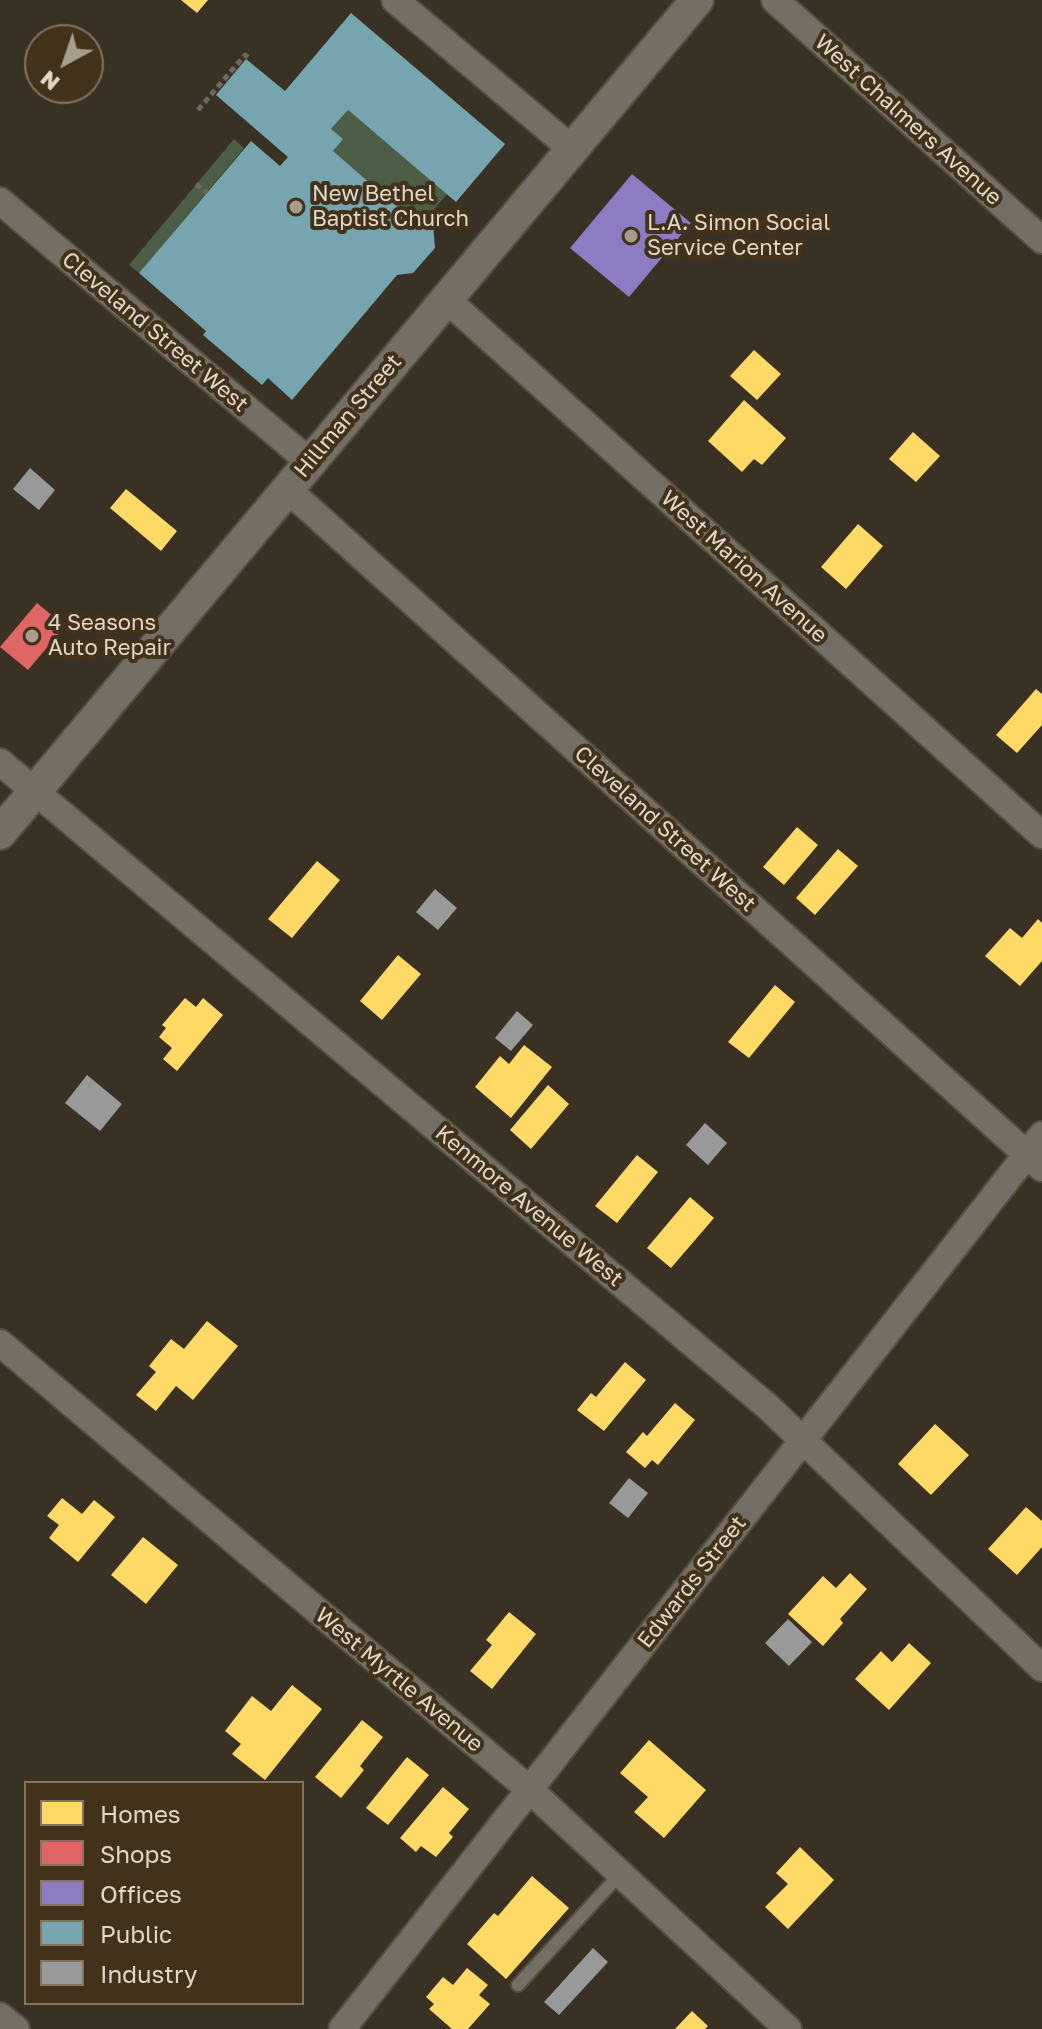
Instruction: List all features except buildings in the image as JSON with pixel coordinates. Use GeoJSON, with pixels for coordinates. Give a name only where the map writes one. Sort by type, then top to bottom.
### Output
{"type":"FeatureCollection","features":[{"type":"Feature","properties":{"kind":"street"},"geometry":{"type":"LineString","coordinates":[[395,0],[572,149]]}},
{"type":"Feature","properties":{"kind":"street","name":"Hillman Street"},"geometry":{"type":"LineString","coordinates":[[0,833],[697,0]]}},
{"type":"Feature","properties":{"kind":"street","name":"West Chalmers Avenue"},"geometry":{"type":"LineString","coordinates":[[775,0],[1042,240]]}},
{"type":"Feature","properties":{"kind":"street","name":"Cleveland Street West"},"geometry":{"type":"LineString","coordinates":[[0,201],[310,462]]}},
{"type":"Feature","properties":{"kind":"street","name":"West Marion Avenue"},"geometry":{"type":"LineString","coordinates":[[446,299],[1042,835]]}},
{"type":"Feature","properties":{"kind":"street","name":"Cleveland Street West"},"geometry":{"type":"LineString","coordinates":[[287,489],[1037,1152]]}},
{"type":"Feature","properties":{"kind":"street","name":"Kenmore Avenue West"},"geometry":{"type":"LineString","coordinates":[[0,762],[767,1406],[1042,1668]]}},
{"type":"Feature","properties":{"kind":"street","name":"Edwards Street"},"geometry":{"type":"LineString","coordinates":[[342,2029],[802,1440],[1037,1152]]}},
{"type":"Feature","properties":{"kind":"street","name":"West Myrtle Avenue"},"geometry":{"type":"LineString","coordinates":[[0,1343],[530,1790],[788,2029]]}},
{"type":"Feature","properties":{"kind":"street"},"geometry":{"type":"LineString","coordinates":[[0,2016],[16,2029]]}},
{"type":"Feature","properties":{"kind":"lane"},"geometry":{"type":"LineString","coordinates":[[518,1985],[620,1874]]}},
{"type":"Feature","properties":{"kind":"path"},"geometry":{"type":"LineString","coordinates":[[198,110],[245,55],[248,57]]}},
{"type":"Feature","properties":{"kind":"path"},"geometry":{"type":"LineString","coordinates":[[196,184],[207,193]]}},
{"type":"Feature","properties":{"kind":"green space"},"geometry":{"type":"Polygon","coordinates":[[[348,110],[447,194],[432,212],[407,215],[333,151],[331,129],[348,110]]]}},
{"type":"Feature","properties":{"kind":"green space"},"geometry":{"type":"Polygon","coordinates":[[[234,139],[244,148],[139,273],[129,265],[234,139]]]}},
{"type":"Feature","properties":{"kind":"place","name":"New Bethel Baptist Church"},"geometry":{"type":"Point","coordinates":[296,207]}},
{"type":"Feature","properties":{"kind":"place","name":"L.A. Simon Social Service Center"},"geometry":{"type":"Point","coordinates":[631,236]}},
{"type":"Feature","properties":{"kind":"place","name":"4 Seasons Auto Repair"},"geometry":{"type":"Point","coordinates":[32,636]}}]}
